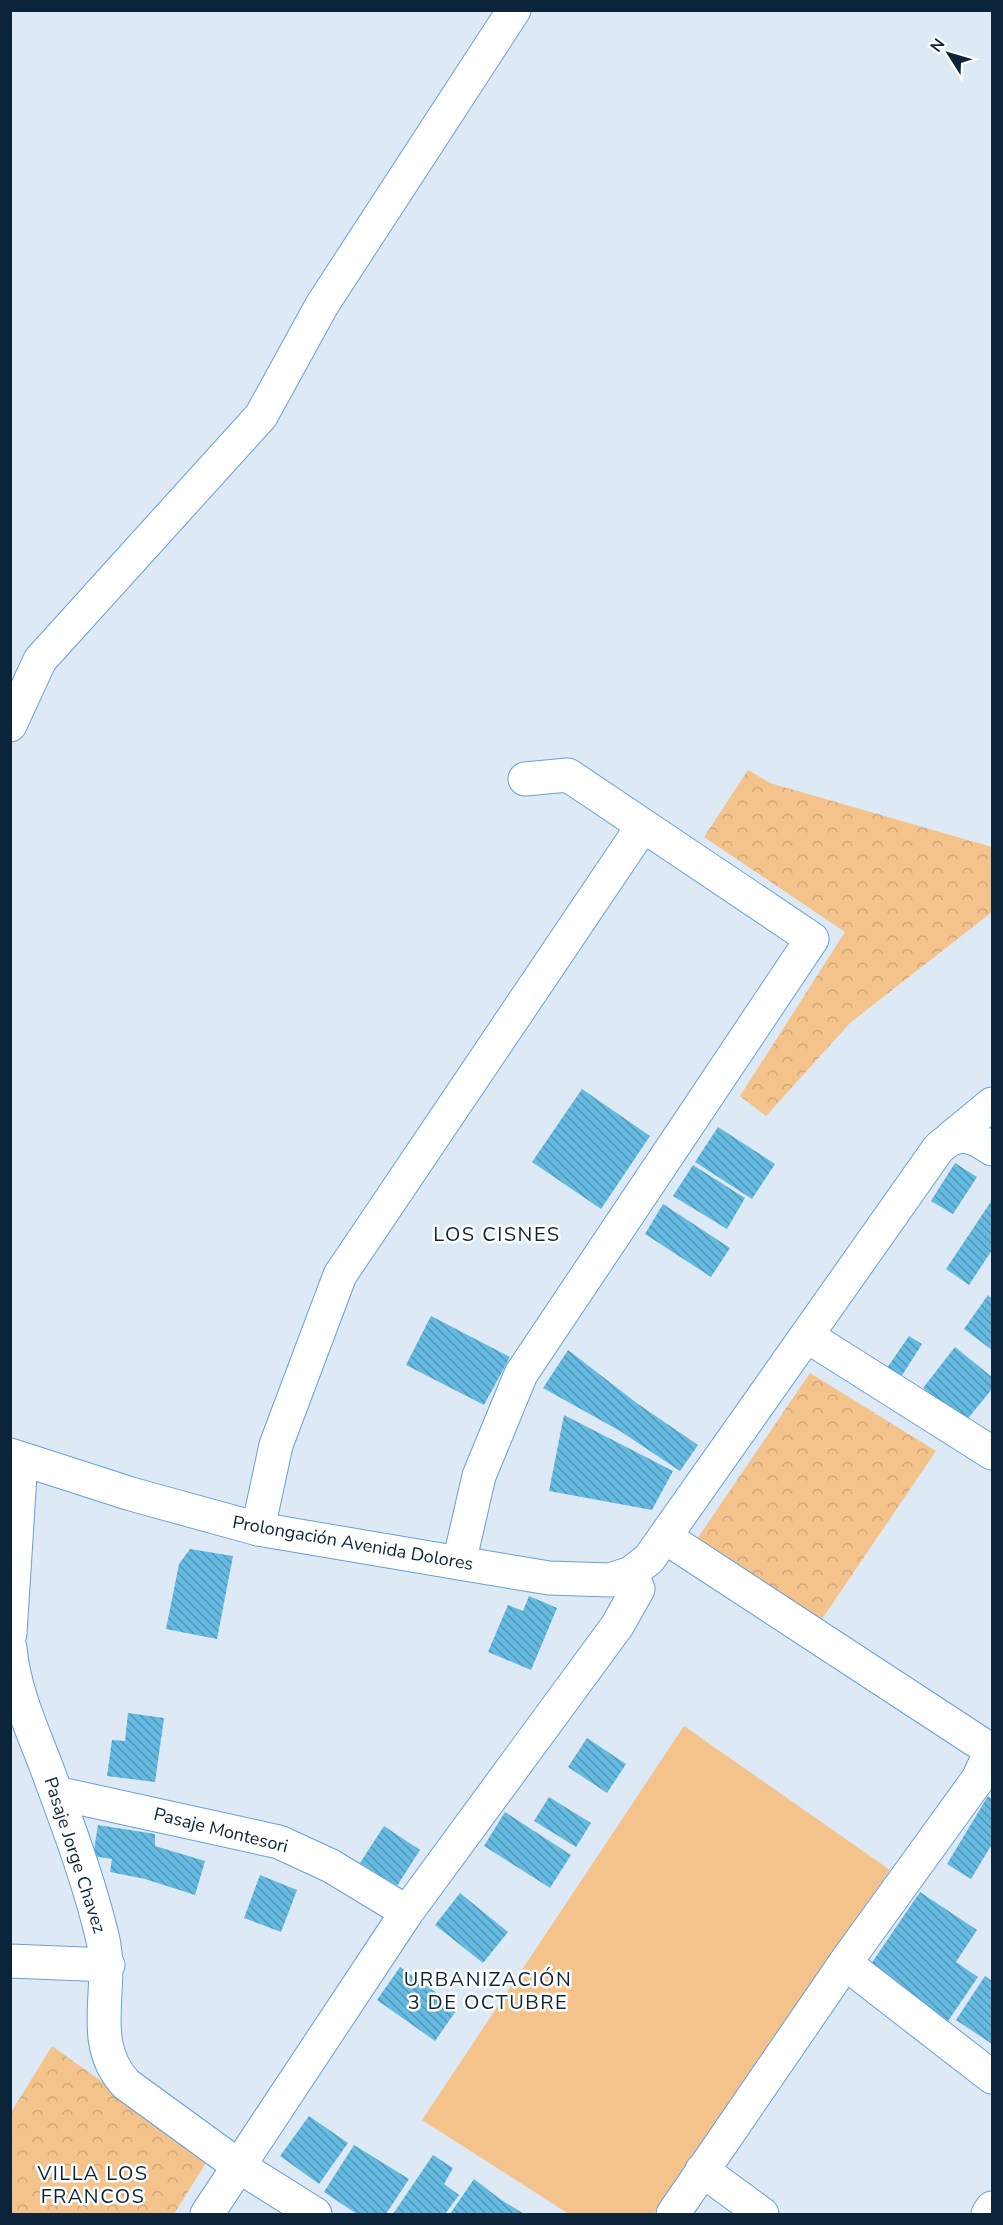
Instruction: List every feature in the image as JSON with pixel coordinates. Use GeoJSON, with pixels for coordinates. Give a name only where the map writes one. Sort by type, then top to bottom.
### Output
{"type":"FeatureCollection","features":[{"type":"Feature","properties":{"kind":"street"},"geometry":{"type":"LineString","coordinates":[[10,724],[40,660],[261,416],[322,305],[514,10]]}},
{"type":"Feature","properties":{"kind":"street"},"geometry":{"type":"LineString","coordinates":[[459,1563],[480,1476],[522,1374],[812,939],[568,776],[525,779]]}},
{"type":"Feature","properties":{"kind":"street"},"geometry":{"type":"LineString","coordinates":[[258,1529],[276,1445],[340,1275],[642,827]]}},
{"type":"Feature","properties":{"kind":"street"},"geometry":{"type":"LineString","coordinates":[[207,2214],[407,1912],[617,1626],[638,1589],[631,1573],[648,1559],[665,1537],[938,1149],[993,1104]]}},
{"type":"Feature","properties":{"kind":"street"},"geometry":{"type":"LineString","coordinates":[[952,1137],[968,1136],[993,1149]]}},
{"type":"Feature","properties":{"kind":"street"},"geometry":{"type":"LineString","coordinates":[[807,1336],[985,1440]]}},
{"type":"Feature","properties":{"kind":"street"},"geometry":{"type":"LineString","coordinates":[[10,1634],[16,1457]]}},
{"type":"Feature","properties":{"kind":"street","name":"Prolongación Avenida Dolores"},"geometry":{"type":"LineString","coordinates":[[16,1457],[131,1494],[258,1529],[459,1563],[584,1580],[610,1580],[631,1573]]}},
{"type":"Feature","properties":{"kind":"street"},"geometry":{"type":"LineString","coordinates":[[665,1537],[992,1750],[978,1779],[845,1963],[673,2214]]}},
{"type":"Feature","properties":{"kind":"street","name":"Pasaje Jorge Chavez"},"geometry":{"type":"LineString","coordinates":[[10,1648],[19,1695],[84,1870],[108,1965],[105,2030],[107,2052],[113,2070],[126,2084],[240,2167],[315,2214]]}},
{"type":"Feature","properties":{"kind":"street","name":"Pasaje Montesori"},"geometry":{"type":"LineString","coordinates":[[56,1793],[279,1842],[331,1866],[407,1912]]}},
{"type":"Feature","properties":{"kind":"street"},"geometry":{"type":"LineString","coordinates":[[10,1961],[108,1965]]}},
{"type":"Feature","properties":{"kind":"street"},"geometry":{"type":"LineString","coordinates":[[845,1963],[993,2077]]}},
{"type":"Feature","properties":{"kind":"street"},"geometry":{"type":"LineString","coordinates":[[702,2170],[762,2214]]}},
{"type":"Feature","properties":{"kind":"street"},"geometry":{"type":"LineString","coordinates":[[988,2214],[993,2208]]}},
{"type":"Feature","properties":{"kind":"green space"},"geometry":{"type":"Polygon","coordinates":[[[748,770],[770,783],[992,847],[992,912],[850,1023],[766,1116],[740,1096],[845,932],[704,837],[748,770]]]}},
{"type":"Feature","properties":{"kind":"green space"},"geometry":{"type":"Polygon","coordinates":[[[810,1373],[936,1451],[820,1622],[697,1539],[810,1373]]]}},
{"type":"Feature","properties":{"kind":"green space"},"geometry":{"type":"Polygon","coordinates":[[[684,1726],[890,1870],[653,2214],[569,2214],[422,2120],[684,1726]]]}},
{"type":"Feature","properties":{"kind":"green space"},"geometry":{"type":"Polygon","coordinates":[[[52,2046],[209,2158],[174,2214],[11,2214],[10,2114],[52,2046]]]}},
{"type":"Feature","properties":{"kind":"building"},"geometry":{"type":"Polygon","coordinates":[[[582,1089],[650,1136],[601,1209],[532,1162],[582,1089]]]}},
{"type":"Feature","properties":{"kind":"building"},"geometry":{"type":"Polygon","coordinates":[[[718,1127],[775,1164],[752,1199],[695,1162],[718,1127]]]}},
{"type":"Feature","properties":{"kind":"building"},"geometry":{"type":"Polygon","coordinates":[[[955,1163],[977,1177],[953,1214],[931,1201],[955,1163]]]}},
{"type":"Feature","properties":{"kind":"building"},"geometry":{"type":"Polygon","coordinates":[[[693,1165],[745,1198],[727,1229],[673,1196],[693,1165]]]}},
{"type":"Feature","properties":{"kind":"building"},"geometry":{"type":"Polygon","coordinates":[[[992,1200],[992,1250],[969,1285],[946,1269],[992,1200]]]}},
{"type":"Feature","properties":{"kind":"building"},"geometry":{"type":"Polygon","coordinates":[[[663,1204],[730,1248],[711,1277],[645,1234],[663,1204]]]}},
{"type":"Feature","properties":{"kind":"building"},"geometry":{"type":"Polygon","coordinates":[[[988,1295],[992,1299],[992,1350],[964,1329],[988,1295]]]}},
{"type":"Feature","properties":{"kind":"building"},"geometry":{"type":"Polygon","coordinates":[[[431,1316],[510,1357],[484,1405],[406,1365],[431,1316]]]}},
{"type":"Feature","properties":{"kind":"building"},"geometry":{"type":"Polygon","coordinates":[[[909,1336],[922,1344],[901,1377],[887,1368],[909,1336]]]}},
{"type":"Feature","properties":{"kind":"building"},"geometry":{"type":"Polygon","coordinates":[[[955,1347],[992,1377],[992,1389],[965,1422],[923,1388],[955,1347]]]}},
{"type":"Feature","properties":{"kind":"building"},"geometry":{"type":"Polygon","coordinates":[[[568,1350],[638,1404],[698,1445],[680,1471],[620,1431],[543,1388],[568,1350]]]}},
{"type":"Feature","properties":{"kind":"building"},"geometry":{"type":"Polygon","coordinates":[[[564,1415],[673,1471],[652,1510],[549,1491],[564,1415]]]}},
{"type":"Feature","properties":{"kind":"building"},"geometry":{"type":"Polygon","coordinates":[[[190,1549],[233,1556],[217,1639],[166,1629],[179,1564],[190,1549]]]}},
{"type":"Feature","properties":{"kind":"building"},"geometry":{"type":"Polygon","coordinates":[[[529,1596],[557,1608],[531,1670],[488,1652],[508,1605],[523,1611],[529,1596]]]}},
{"type":"Feature","properties":{"kind":"building"},"geometry":{"type":"Polygon","coordinates":[[[128,1713],[164,1718],[155,1782],[107,1776],[112,1740],[125,1741],[128,1713]]]}},
{"type":"Feature","properties":{"kind":"building"},"geometry":{"type":"Polygon","coordinates":[[[587,1738],[626,1764],[607,1793],[568,1767],[587,1738]]]}},
{"type":"Feature","properties":{"kind":"building"},"geometry":{"type":"Polygon","coordinates":[[[988,1796],[992,1799],[992,1844],[971,1879],[947,1864],[988,1796]]]}},
{"type":"Feature","properties":{"kind":"building"},"geometry":{"type":"Polygon","coordinates":[[[549,1797],[591,1823],[576,1847],[534,1821],[549,1797]]]}},
{"type":"Feature","properties":{"kind":"building"},"geometry":{"type":"Polygon","coordinates":[[[505,1812],[571,1855],[550,1888],[484,1846],[505,1812]]]}},
{"type":"Feature","properties":{"kind":"building"},"geometry":{"type":"Polygon","coordinates":[[[98,1825],[155,1834],[155,1846],[205,1861],[195,1895],[145,1879],[110,1872],[112,1859],[93,1856],[98,1825]]]}},
{"type":"Feature","properties":{"kind":"building"},"geometry":{"type":"Polygon","coordinates":[[[384,1826],[420,1850],[397,1886],[360,1863],[384,1826]]]}},
{"type":"Feature","properties":{"kind":"building"},"geometry":{"type":"Polygon","coordinates":[[[260,1875],[297,1890],[281,1932],[244,1918],[260,1875]]]}},
{"type":"Feature","properties":{"kind":"building"},"geometry":{"type":"Polygon","coordinates":[[[920,1892],[977,1930],[956,1962],[978,1977],[948,2021],[869,1967],[920,1892]]]}},
{"type":"Feature","properties":{"kind":"building"},"geometry":{"type":"Polygon","coordinates":[[[460,1893],[508,1932],[483,1963],[435,1925],[460,1893]]]}},
{"type":"Feature","properties":{"kind":"building"},"geometry":{"type":"Polygon","coordinates":[[[400,1967],[458,2008],[435,2041],[377,2000],[400,1967]]]}},
{"type":"Feature","properties":{"kind":"building"},"geometry":{"type":"Polygon","coordinates":[[[985,1976],[992,1981],[992,2044],[956,2020],[985,1976]]]}},
{"type":"Feature","properties":{"kind":"building"},"geometry":{"type":"Polygon","coordinates":[[[309,2116],[348,2143],[319,2184],[280,2156],[309,2116]]]}},
{"type":"Feature","properties":{"kind":"building"},"geometry":{"type":"Polygon","coordinates":[[[354,2145],[409,2179],[386,2214],[357,2214],[324,2192],[354,2145]]]}},
{"type":"Feature","properties":{"kind":"building"},"geometry":{"type":"Polygon","coordinates":[[[433,2155],[453,2168],[444,2184],[459,2195],[445,2214],[393,2214],[433,2155]]]}},
{"type":"Feature","properties":{"kind":"building"},"geometry":{"type":"Polygon","coordinates":[[[474,2179],[500,2199],[524,2214],[450,2214],[474,2179]]]}},
{"type":"Feature","properties":{"kind":"district","name":"LOS CISNES"},"geometry":{"type":"Point","coordinates":[497,1234]}},
{"type":"Feature","properties":{"kind":"district","name":"URBANIZACIÓN 3 DE OCTUBRE"},"geometry":{"type":"Point","coordinates":[488,1990]}},
{"type":"Feature","properties":{"kind":"district","name":"VILLA LOS FRANCOS"},"geometry":{"type":"Point","coordinates":[93,2184]}}]}
